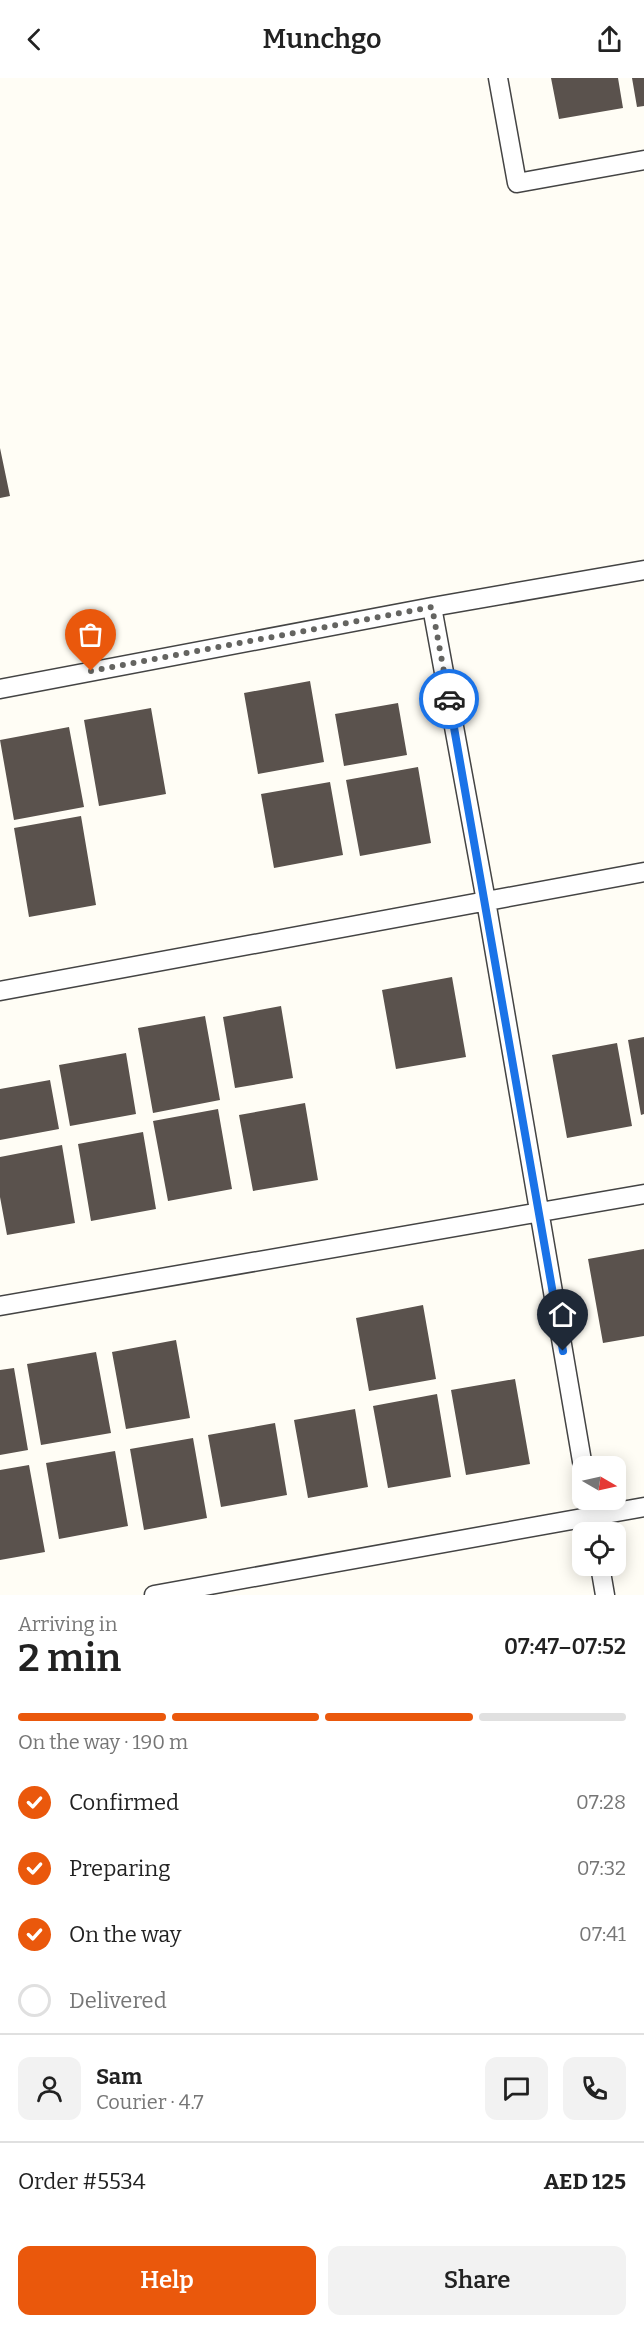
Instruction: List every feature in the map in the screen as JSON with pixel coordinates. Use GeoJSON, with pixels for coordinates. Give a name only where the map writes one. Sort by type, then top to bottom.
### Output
{"type":"FeatureCollection","features":[{"type":"Feature","properties":{"kind":"street"},"geometry":{"type":"LineString","coordinates":[[498,78],[516,183],[644,160]]}},
{"type":"Feature","properties":{"kind":"street"},"geometry":{"type":"LineString","coordinates":[[0,689],[432,607],[644,570]]}},
{"type":"Feature","properties":{"kind":"street"},"geometry":{"type":"LineString","coordinates":[[432,607],[486,901],[581,1456]]}},
{"type":"Feature","properties":{"kind":"street"},"geometry":{"type":"LineString","coordinates":[[0,991],[644,872]]}},
{"type":"Feature","properties":{"kind":"street"},"geometry":{"type":"LineString","coordinates":[[0,1306],[644,1194]]}},
{"type":"Feature","properties":{"kind":"street"},"geometry":{"type":"LineString","coordinates":[[154,1595],[644,1507]]}},
{"type":"Feature","properties":{"kind":"street"},"geometry":{"type":"LineString","coordinates":[[602,1576],[605,1595]]}},
{"type":"Feature","properties":{"kind":"building"},"geometry":{"type":"Polygon","coordinates":[[[551,78],[618,78],[623,108],[559,119],[551,78]]]}},
{"type":"Feature","properties":{"kind":"building"},"geometry":{"type":"Polygon","coordinates":[[[632,78],[644,78],[644,106],[637,107],[632,78]]]}},
{"type":"Feature","properties":{"kind":"building"},"geometry":{"type":"Polygon","coordinates":[[[0,448],[10,496],[0,498],[0,448]]]}},
{"type":"Feature","properties":{"kind":"building"},"geometry":{"type":"Polygon","coordinates":[[[310,681],[324,762],[258,774],[244,693],[310,681]]]}},
{"type":"Feature","properties":{"kind":"building"},"geometry":{"type":"Polygon","coordinates":[[[398,703],[407,755],[344,766],[335,714],[398,703]]]}},
{"type":"Feature","properties":{"kind":"building"},"geometry":{"type":"Polygon","coordinates":[[[151,708],[166,794],[99,806],[84,720],[151,708]]]}},
{"type":"Feature","properties":{"kind":"building"},"geometry":{"type":"Polygon","coordinates":[[[69,727],[84,807],[14,820],[0,740],[69,727]]]}},
{"type":"Feature","properties":{"kind":"building"},"geometry":{"type":"Polygon","coordinates":[[[418,767],[431,843],[360,856],[346,780],[418,767]]]}},
{"type":"Feature","properties":{"kind":"building"},"geometry":{"type":"Polygon","coordinates":[[[330,782],[343,855],[274,868],[261,794],[330,782]]]}},
{"type":"Feature","properties":{"kind":"building"},"geometry":{"type":"Polygon","coordinates":[[[81,816],[96,905],[29,917],[14,828],[81,816]]]}},
{"type":"Feature","properties":{"kind":"building"},"geometry":{"type":"Polygon","coordinates":[[[452,977],[466,1057],[396,1069],[382,990],[452,977]]]}},
{"type":"Feature","properties":{"kind":"building"},"geometry":{"type":"Polygon","coordinates":[[[281,1006],[293,1078],[235,1088],[223,1017],[281,1006]]]}},
{"type":"Feature","properties":{"kind":"building"},"geometry":{"type":"Polygon","coordinates":[[[205,1016],[220,1100],[153,1113],[138,1028],[205,1016]]]}},
{"type":"Feature","properties":{"kind":"building"},"geometry":{"type":"Polygon","coordinates":[[[644,1037],[644,1114],[641,1115],[628,1040],[644,1037]]]}},
{"type":"Feature","properties":{"kind":"building"},"geometry":{"type":"Polygon","coordinates":[[[617,1043],[632,1126],[567,1138],[552,1055],[617,1043]]]}},
{"type":"Feature","properties":{"kind":"building"},"geometry":{"type":"Polygon","coordinates":[[[126,1053],[136,1114],[70,1126],[59,1065],[126,1053]]]}},
{"type":"Feature","properties":{"kind":"building"},"geometry":{"type":"Polygon","coordinates":[[[50,1080],[59,1129],[0,1140],[0,1089],[50,1080]]]}},
{"type":"Feature","properties":{"kind":"building"},"geometry":{"type":"Polygon","coordinates":[[[305,1103],[318,1180],[253,1191],[239,1115],[305,1103]]]}},
{"type":"Feature","properties":{"kind":"building"},"geometry":{"type":"Polygon","coordinates":[[[218,1109],[232,1189],[168,1201],[153,1121],[218,1109]]]}},
{"type":"Feature","properties":{"kind":"building"},"geometry":{"type":"Polygon","coordinates":[[[143,1132],[156,1209],[91,1221],[78,1144],[143,1132]]]}},
{"type":"Feature","properties":{"kind":"building"},"geometry":{"type":"Polygon","coordinates":[[[62,1145],[75,1223],[7,1235],[0,1197],[0,1157],[62,1145]]]}},
{"type":"Feature","properties":{"kind":"building"},"geometry":{"type":"Polygon","coordinates":[[[644,1249],[644,1336],[603,1343],[588,1259],[644,1249]]]}},
{"type":"Feature","properties":{"kind":"building"},"geometry":{"type":"Polygon","coordinates":[[[423,1305],[436,1379],[369,1391],[356,1318],[423,1305]]]}},
{"type":"Feature","properties":{"kind":"building"},"geometry":{"type":"Polygon","coordinates":[[[176,1340],[190,1418],[126,1429],[112,1352],[176,1340]]]}},
{"type":"Feature","properties":{"kind":"building"},"geometry":{"type":"Polygon","coordinates":[[[96,1352],[111,1433],[41,1445],[27,1364],[96,1352]]]}},
{"type":"Feature","properties":{"kind":"building"},"geometry":{"type":"Polygon","coordinates":[[[14,1368],[28,1450],[0,1455],[0,1370],[14,1368]]]}},
{"type":"Feature","properties":{"kind":"building"},"geometry":{"type":"Polygon","coordinates":[[[515,1379],[530,1464],[466,1475],[451,1390],[515,1379]]]}},
{"type":"Feature","properties":{"kind":"building"},"geometry":{"type":"Polygon","coordinates":[[[437,1394],[451,1477],[388,1488],[373,1406],[437,1394]]]}},
{"type":"Feature","properties":{"kind":"building"},"geometry":{"type":"Polygon","coordinates":[[[355,1409],[368,1487],[308,1498],[294,1420],[355,1409]]]}},
{"type":"Feature","properties":{"kind":"building"},"geometry":{"type":"Polygon","coordinates":[[[275,1423],[287,1495],[221,1507],[208,1435],[275,1423]]]}},
{"type":"Feature","properties":{"kind":"building"},"geometry":{"type":"Polygon","coordinates":[[[193,1438],[207,1518],[144,1530],[130,1449],[193,1438]]]}},
{"type":"Feature","properties":{"kind":"building"},"geometry":{"type":"Polygon","coordinates":[[[115,1451],[128,1526],[59,1539],[46,1463],[115,1451]]]}},
{"type":"Feature","properties":{"kind":"building"},"geometry":{"type":"Polygon","coordinates":[[[29,1465],[45,1552],[0,1560],[0,1470],[29,1465]]]}},
{"type":"Feature","properties":{"kind":"way so far"},"geometry":{"type":"LineString","coordinates":[[91,671],[432,607],[449,699]]}},
{"type":"Feature","properties":{"kind":"route"},"geometry":{"type":"LineString","coordinates":[[449,699],[490,923],[563,1351]]}}]}
